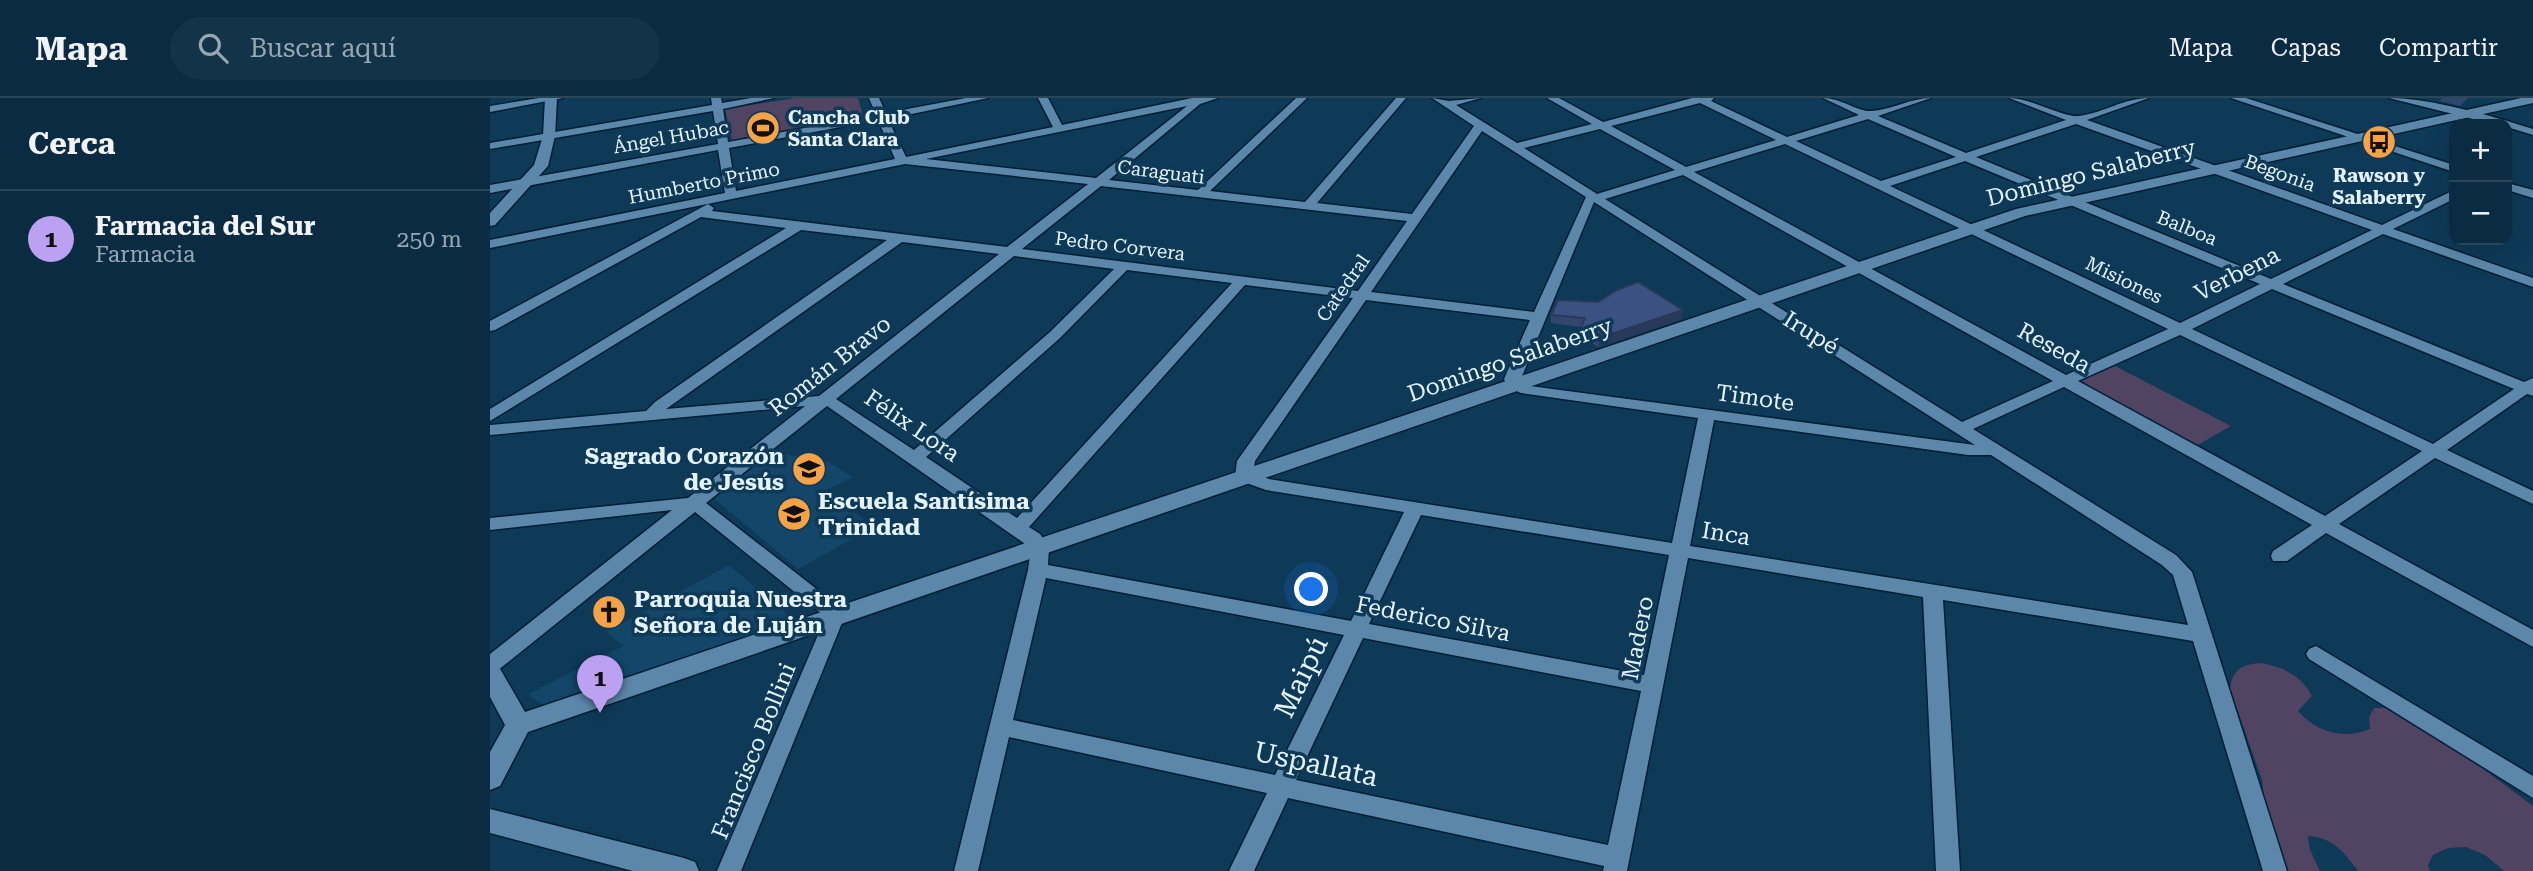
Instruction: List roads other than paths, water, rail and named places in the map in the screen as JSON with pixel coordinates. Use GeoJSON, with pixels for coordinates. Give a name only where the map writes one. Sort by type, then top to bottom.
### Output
{"type":"FeatureCollection","features":[{"type":"Feature","properties":{"kind":"street"},"geometry":{"type":"LineString","coordinates":[[490,109],[553,98],[549,136],[541,166],[490,222]]}},
{"type":"Feature","properties":{"kind":"street"},"geometry":{"type":"LineString","coordinates":[[490,146],[717,102],[769,98]]}},
{"type":"Feature","properties":{"kind":"street"},"geometry":{"type":"LineString","coordinates":[[874,98],[903,160]]}},
{"type":"Feature","properties":{"kind":"street","name":"Ángel Hubac"},"geometry":{"type":"LineString","coordinates":[[490,189],[983,98]]}},
{"type":"Feature","properties":{"kind":"street"},"geometry":{"type":"LineString","coordinates":[[1043,98],[1059,129]]}},
{"type":"Feature","properties":{"kind":"street"},"geometry":{"type":"LineString","coordinates":[[1200,194],[1302,98]]}},
{"type":"Feature","properties":{"kind":"street"},"geometry":{"type":"LineString","coordinates":[[1308,206],[1401,98]]}},
{"type":"Feature","properties":{"kind":"street"},"geometry":{"type":"LineString","coordinates":[[1443,101],[1476,98]]}},
{"type":"Feature","properties":{"kind":"street","name":"Reseda"},"geometry":{"type":"LineString","coordinates":[[1552,98],[2533,639]]}},
{"type":"Feature","properties":{"kind":"street","name":"Balboa"},"geometry":{"type":"LineString","coordinates":[[1828,98],[2067,200],[2531,387]]}},
{"type":"Feature","properties":{"kind":"street"},"geometry":{"type":"LineString","coordinates":[[1513,384],[1513,374],[1587,205],[1595,196],[1926,98]]}},
{"type":"Feature","properties":{"kind":"street","name":"Begonia"},"geometry":{"type":"LineString","coordinates":[[2014,98],[2533,283]]}},
{"type":"Feature","properties":{"kind":"street"},"geometry":{"type":"LineString","coordinates":[[1881,185],[2144,98]]}},
{"type":"Feature","properties":{"kind":"street"},"geometry":{"type":"LineString","coordinates":[[2236,98],[2449,167]]}},
{"type":"Feature","properties":{"kind":"street"},"geometry":{"type":"LineString","coordinates":[[2395,98],[2487,119]]}},
{"type":"Feature","properties":{"kind":"street","name":"Humberto Primo"},"geometry":{"type":"LineString","coordinates":[[490,244],[1202,99]]}},
{"type":"Feature","properties":{"kind":"street","name":"Román Bravo"},"geometry":{"type":"LineString","coordinates":[[490,665],[1202,99]]}},
{"type":"Feature","properties":{"kind":"street"},"geometry":{"type":"LineString","coordinates":[[1516,147],[1703,99]]}},
{"type":"Feature","properties":{"kind":"street","name":"Misiones"},"geometry":{"type":"LineString","coordinates":[[1703,99],[2533,498]]}},
{"type":"Feature","properties":{"kind":"street","name":"Domingo Salaberry"},"geometry":{"type":"LineString","coordinates":[[519,725],[1972,228],[2067,200],[2533,99]]}},
{"type":"Feature","properties":{"kind":"street","name":"Irupé"},"geometry":{"type":"LineString","coordinates":[[1443,101],[1962,428],[1991,450],[2156,550],[2182,572],[2203,635]]}},
{"type":"Feature","properties":{"kind":"street"},"geometry":{"type":"LineString","coordinates":[[490,327],[724,197],[724,145],[717,102]]}},
{"type":"Feature","properties":{"kind":"street","name":"Catedral"},"geometry":{"type":"LineString","coordinates":[[1244,475],[1243,468],[1247,461],[1480,126]]}},
{"type":"Feature","properties":{"kind":"street"},"geometry":{"type":"LineString","coordinates":[[2512,126],[2533,132]]}},
{"type":"Feature","properties":{"kind":"street","name":"Caraguati"},"geometry":{"type":"LineString","coordinates":[[903,160],[1415,218]]}},
{"type":"Feature","properties":{"kind":"street"},"geometry":{"type":"LineString","coordinates":[[2512,188],[2533,194]]}},
{"type":"Feature","properties":{"kind":"street","name":"Verbena"},"geometry":{"type":"LineString","coordinates":[[1962,428],[2180,329],[2270,282],[2449,196]]}},
{"type":"Feature","properties":{"kind":"street","name":"Pedro Corvera"},"geometry":{"type":"LineString","coordinates":[[698,213],[1538,317]]}},
{"type":"Feature","properties":{"kind":"street"},"geometry":{"type":"LineString","coordinates":[[490,416],[798,226]]}},
{"type":"Feature","properties":{"kind":"street"},"geometry":{"type":"LineString","coordinates":[[652,415],[661,405],[899,237]]}},
{"type":"Feature","properties":{"kind":"street"},"geometry":{"type":"LineString","coordinates":[[915,458],[1055,335],[1124,266]]}},
{"type":"Feature","properties":{"kind":"street"},"geometry":{"type":"LineString","coordinates":[[1018,528],[1242,280]]}},
{"type":"Feature","properties":{"kind":"street","name":"Timote"},"geometry":{"type":"LineString","coordinates":[[1513,384],[1527,390],[1707,415],[1968,450],[1991,450]]}},
{"type":"Feature","properties":{"kind":"street"},"geometry":{"type":"LineString","coordinates":[[2280,556],[2531,387]]}},
{"type":"Feature","properties":{"kind":"street"},"geometry":{"type":"LineString","coordinates":[[490,430],[823,400]]}},
{"type":"Feature","properties":{"kind":"street","name":"Félix Lora"},"geometry":{"type":"LineString","coordinates":[[823,400],[834,403],[1018,528],[1040,547]]}},
{"type":"Feature","properties":{"kind":"street","name":"Madero"},"geometry":{"type":"LineString","coordinates":[[1617,864],[1707,415]]}},
{"type":"Feature","properties":{"kind":"street","name":"Inca"},"geometry":{"type":"LineString","coordinates":[[1244,475],[1266,484],[2203,635]]}},
{"type":"Feature","properties":{"kind":"street"},"geometry":{"type":"LineString","coordinates":[[490,524],[692,504],[705,509],[830,610],[834,618]]}},
{"type":"Feature","properties":{"kind":"street","name":"Maipú"},"geometry":{"type":"LineString","coordinates":[[1241,871],[1415,508]]}},
{"type":"Feature","properties":{"kind":"street"},"geometry":{"type":"LineString","coordinates":[[966,871],[1038,570],[1040,547]]}},
{"type":"Feature","properties":{"kind":"street","name":"Federico Silva"},"geometry":{"type":"LineString","coordinates":[[1038,570],[1654,685]]}},
{"type":"Feature","properties":{"kind":"street"},"geometry":{"type":"LineString","coordinates":[[1933,593],[1948,871]]}},
{"type":"Feature","properties":{"kind":"street","name":"Francisco Bollini"},"geometry":{"type":"LineString","coordinates":[[729,871],[834,618]]}},
{"type":"Feature","properties":{"kind":"street"},"geometry":{"type":"LineString","coordinates":[[2203,635],[2275,871]]}},
{"type":"Feature","properties":{"kind":"street"},"geometry":{"type":"LineString","coordinates":[[2316,654],[2533,788]]}},
{"type":"Feature","properties":{"kind":"street"},"geometry":{"type":"LineString","coordinates":[[490,674],[519,725],[490,778]]}},
{"type":"Feature","properties":{"kind":"street","name":"Uspallata"},"geometry":{"type":"LineString","coordinates":[[1002,727],[1617,864]]}},
{"type":"Feature","properties":{"kind":"street"},"geometry":{"type":"LineString","coordinates":[[490,821],[684,871]]}},
{"type":"Feature","properties":{"kind":"place","name":"Cancha Club Santa Clara"},"geometry":{"type":"Point","coordinates":[763,128]}},
{"type":"Feature","properties":{"kind":"place","name":"Rawson y Salaberry"},"geometry":{"type":"Point","coordinates":[2379,142]}},
{"type":"Feature","properties":{"kind":"place","name":"Sagrado Corazón de Jesús"},"geometry":{"type":"Point","coordinates":[809,469]}},
{"type":"Feature","properties":{"kind":"place","name":"Escuela Santísima Trinidad"},"geometry":{"type":"Point","coordinates":[794,514]}},
{"type":"Feature","properties":{"kind":"place","name":"Parroquia Nuestra Señora de Luján"},"geometry":{"type":"Point","coordinates":[609,612]}},
{"type":"Feature","properties":{"kind":"place","name":"Farmacia del Sur"},"geometry":{"type":"Point","coordinates":[600,713]}}]}
